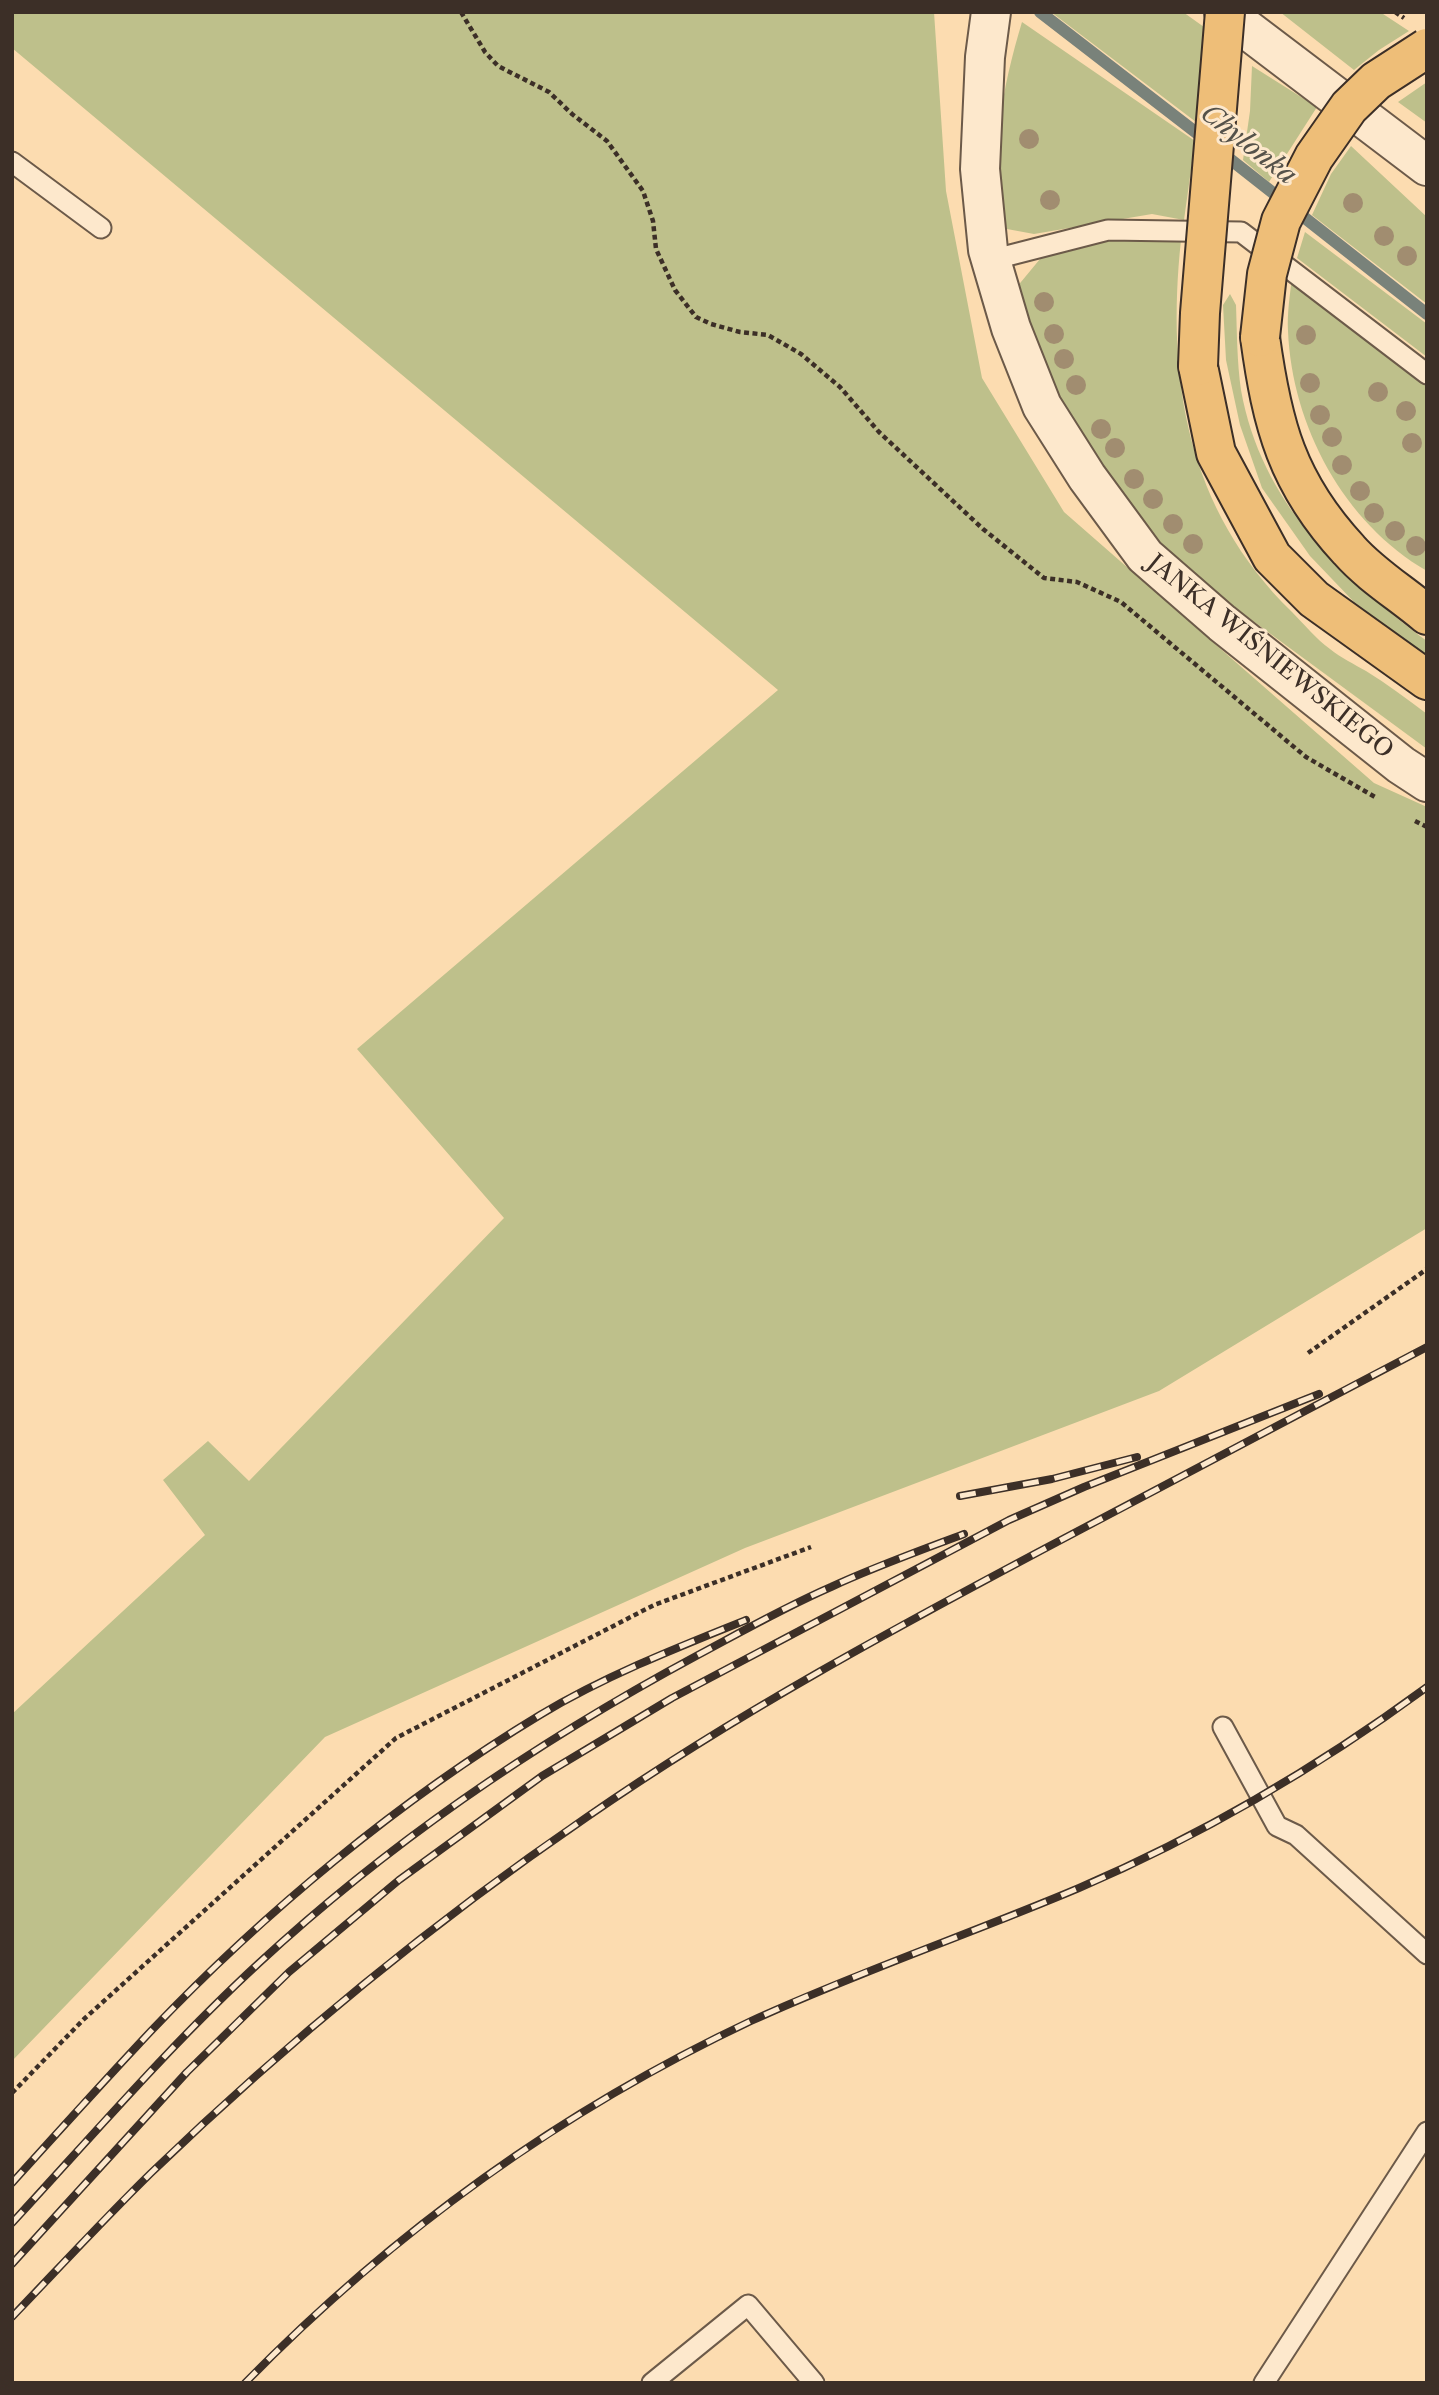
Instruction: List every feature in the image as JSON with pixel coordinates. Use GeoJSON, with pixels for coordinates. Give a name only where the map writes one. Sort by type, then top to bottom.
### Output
{"type":"FeatureCollection","features":[{"type":"Feature","properties":{"kind":"highway"},"geometry":{"type":"LineString","coordinates":[[1224,12],[1198,366],[1216,453],[1272,557],[1314,599],[1427,680]]}},
{"type":"Feature","properties":{"kind":"highway"},"geometry":{"type":"LineString","coordinates":[[1424,611],[1350,551],[1320,515],[1300,484],[1280,439],[1268,396],[1259,337],[1267,274],[1281,220],[1314,157],[1358,98],[1376,81],[1427,48]]}},
{"type":"Feature","properties":{"kind":"street","name":"JANKA WIŚNIEWSKIEGO"},"geometry":{"type":"LineString","coordinates":[[991,12],[985,57],[980,169],[988,250],[1011,328],[1042,406],[1087,477],[1145,556],[1222,623],[1401,765],[1427,782]]}},
{"type":"Feature","properties":{"kind":"street"},"geometry":{"type":"LineString","coordinates":[[1224,12],[1427,166]]}},
{"type":"Feature","properties":{"kind":"lane"},"geometry":{"type":"LineString","coordinates":[[12,162],[101,228]]}},
{"type":"Feature","properties":{"kind":"lane"},"geometry":{"type":"LineString","coordinates":[[991,260],[1108,230],[1241,232],[1427,374]]}},
{"type":"Feature","properties":{"kind":"lane"},"geometry":{"type":"LineString","coordinates":[[1223,1727],[1277,1826],[1296,1835],[1427,1954]]}},
{"type":"Feature","properties":{"kind":"lane"},"geometry":{"type":"LineString","coordinates":[[1264,2383],[1427,2132]]}},
{"type":"Feature","properties":{"kind":"lane"},"geometry":{"type":"LineString","coordinates":[[652,2383],[748,2305],[814,2383]]}},
{"type":"Feature","properties":{"kind":"path"},"geometry":{"type":"LineString","coordinates":[[461,12],[485,52],[498,66],[549,92],[607,141],[643,191],[653,221],[656,249],[675,289],[696,317],[740,332],[768,335],[801,354],[840,387],[879,432],[983,529],[1044,578],[1077,582],[1121,602],[1306,757],[1376,798]]}},
{"type":"Feature","properties":{"kind":"path"},"geometry":{"type":"LineString","coordinates":[[1407,816],[1427,827]]}},
{"type":"Feature","properties":{"kind":"path"},"geometry":{"type":"LineString","coordinates":[[1308,1353],[1427,1269]]}},
{"type":"Feature","properties":{"kind":"path"},"geometry":{"type":"LineString","coordinates":[[12,2093],[84,2019],[396,1738],[654,1605],[811,1547]]}},
{"type":"Feature","properties":{"kind":"green space"},"geometry":{"type":"Polygon","coordinates":[[[12,12],[934,12],[946,191],[982,378],[1064,512],[1374,783],[1427,807],[1427,1228],[1159,1391],[745,1548],[325,1737],[12,2061],[12,1714],[205,1535],[163,1480],[208,1441],[249,1481],[504,1218],[357,1049],[778,690],[12,48],[12,12]]]}},
{"type":"Feature","properties":{"kind":"green space"},"geometry":{"type":"Polygon","coordinates":[[[1051,12],[1183,12],[1204,27],[1196,122],[1051,12]]]}},
{"type":"Feature","properties":{"kind":"green space"},"geometry":{"type":"Polygon","coordinates":[[[1280,12],[1380,12],[1409,31],[1354,70],[1280,12]]]}},
{"type":"Feature","properties":{"kind":"green space"},"geometry":{"type":"Polygon","coordinates":[[[1022,22],[1195,141],[1184,220],[1152,214],[1034,234],[1007,229],[1001,204],[998,152],[1003,98],[1022,22]]]}},
{"type":"Feature","properties":{"kind":"green space"},"geometry":{"type":"Polygon","coordinates":[[[1252,66],[1317,107],[1269,182],[1243,160],[1250,111],[1252,66]]]}},
{"type":"Feature","properties":{"kind":"green space"},"geometry":{"type":"Polygon","coordinates":[[[1427,82],[1427,123],[1398,102],[1427,82]]]}},
{"type":"Feature","properties":{"kind":"green space"},"geometry":{"type":"Polygon","coordinates":[[[1351,146],[1427,217],[1427,304],[1312,215],[1331,174],[1351,146]]]}},
{"type":"Feature","properties":{"kind":"green space"},"geometry":{"type":"Polygon","coordinates":[[[1305,232],[1427,324],[1427,357],[1297,258],[1305,232]]]}},
{"type":"Feature","properties":{"kind":"green space"},"geometry":{"type":"Polygon","coordinates":[[[1109,239],[1181,240],[1177,343],[1182,392],[1192,440],[1207,486],[1228,530],[1256,572],[1320,641],[1427,714],[1427,749],[1219,596],[1164,547],[1108,485],[1053,399],[1016,288],[1045,253],[1109,239]]]}},
{"type":"Feature","properties":{"kind":"green space"},"geometry":{"type":"Polygon","coordinates":[[[1292,277],[1427,383],[1427,571],[1397,551],[1371,527],[1328,469],[1312,436],[1292,367],[1288,324],[1292,277]]]}},
{"type":"Feature","properties":{"kind":"green space"},"geometry":{"type":"Polygon","coordinates":[[[1230,294],[1236,305],[1241,390],[1251,430],[1266,467],[1309,533],[1335,563],[1364,590],[1427,641],[1427,656],[1354,602],[1310,556],[1262,488],[1240,425],[1226,360],[1223,305],[1230,294]]]}},
{"type":"Feature","properties":{"kind":"waterway","name":"Chylonka"},"geometry":{"type":"LineString","coordinates":[[1040,12],[1207,141]]}},
{"type":"Feature","properties":{"kind":"waterway","name":"Chylonka"},"geometry":{"type":"LineString","coordinates":[[1221,152],[1427,314]]}},
{"type":"Feature","properties":{"kind":"railway"},"geometry":{"type":"LineString","coordinates":[[12,2317],[151,2173],[254,2077],[362,1986],[472,1899],[587,1817],[701,1742],[878,1639],[1427,1347]]}},
{"type":"Feature","properties":{"kind":"railway"},"geometry":{"type":"LineString","coordinates":[[12,2264],[187,2072],[289,1972],[399,1880],[542,1776],[672,1698],[1009,1520],[1084,1487],[1319,1394]]}},
{"type":"Feature","properties":{"kind":"railway"},"geometry":{"type":"LineString","coordinates":[[960,1496],[1052,1479],[1137,1457]]}},
{"type":"Feature","properties":{"kind":"railway"},"geometry":{"type":"LineString","coordinates":[[12,2223],[133,2090],[226,1994],[309,1918],[414,1834],[581,1722],[698,1655],[814,1595],[964,1534]]}},
{"type":"Feature","properties":{"kind":"railway"},"geometry":{"type":"LineString","coordinates":[[12,2183],[194,1987],[287,1901],[385,1821],[488,1748],[565,1701],[641,1663],[746,1620]]}},
{"type":"Feature","properties":{"kind":"railway"},"geometry":{"type":"LineString","coordinates":[[245,2383],[301,2328],[419,2226],[546,2135],[613,2094],[751,2021],[1079,1888],[1170,1845],[1301,1772],[1427,1687]]}}]}
